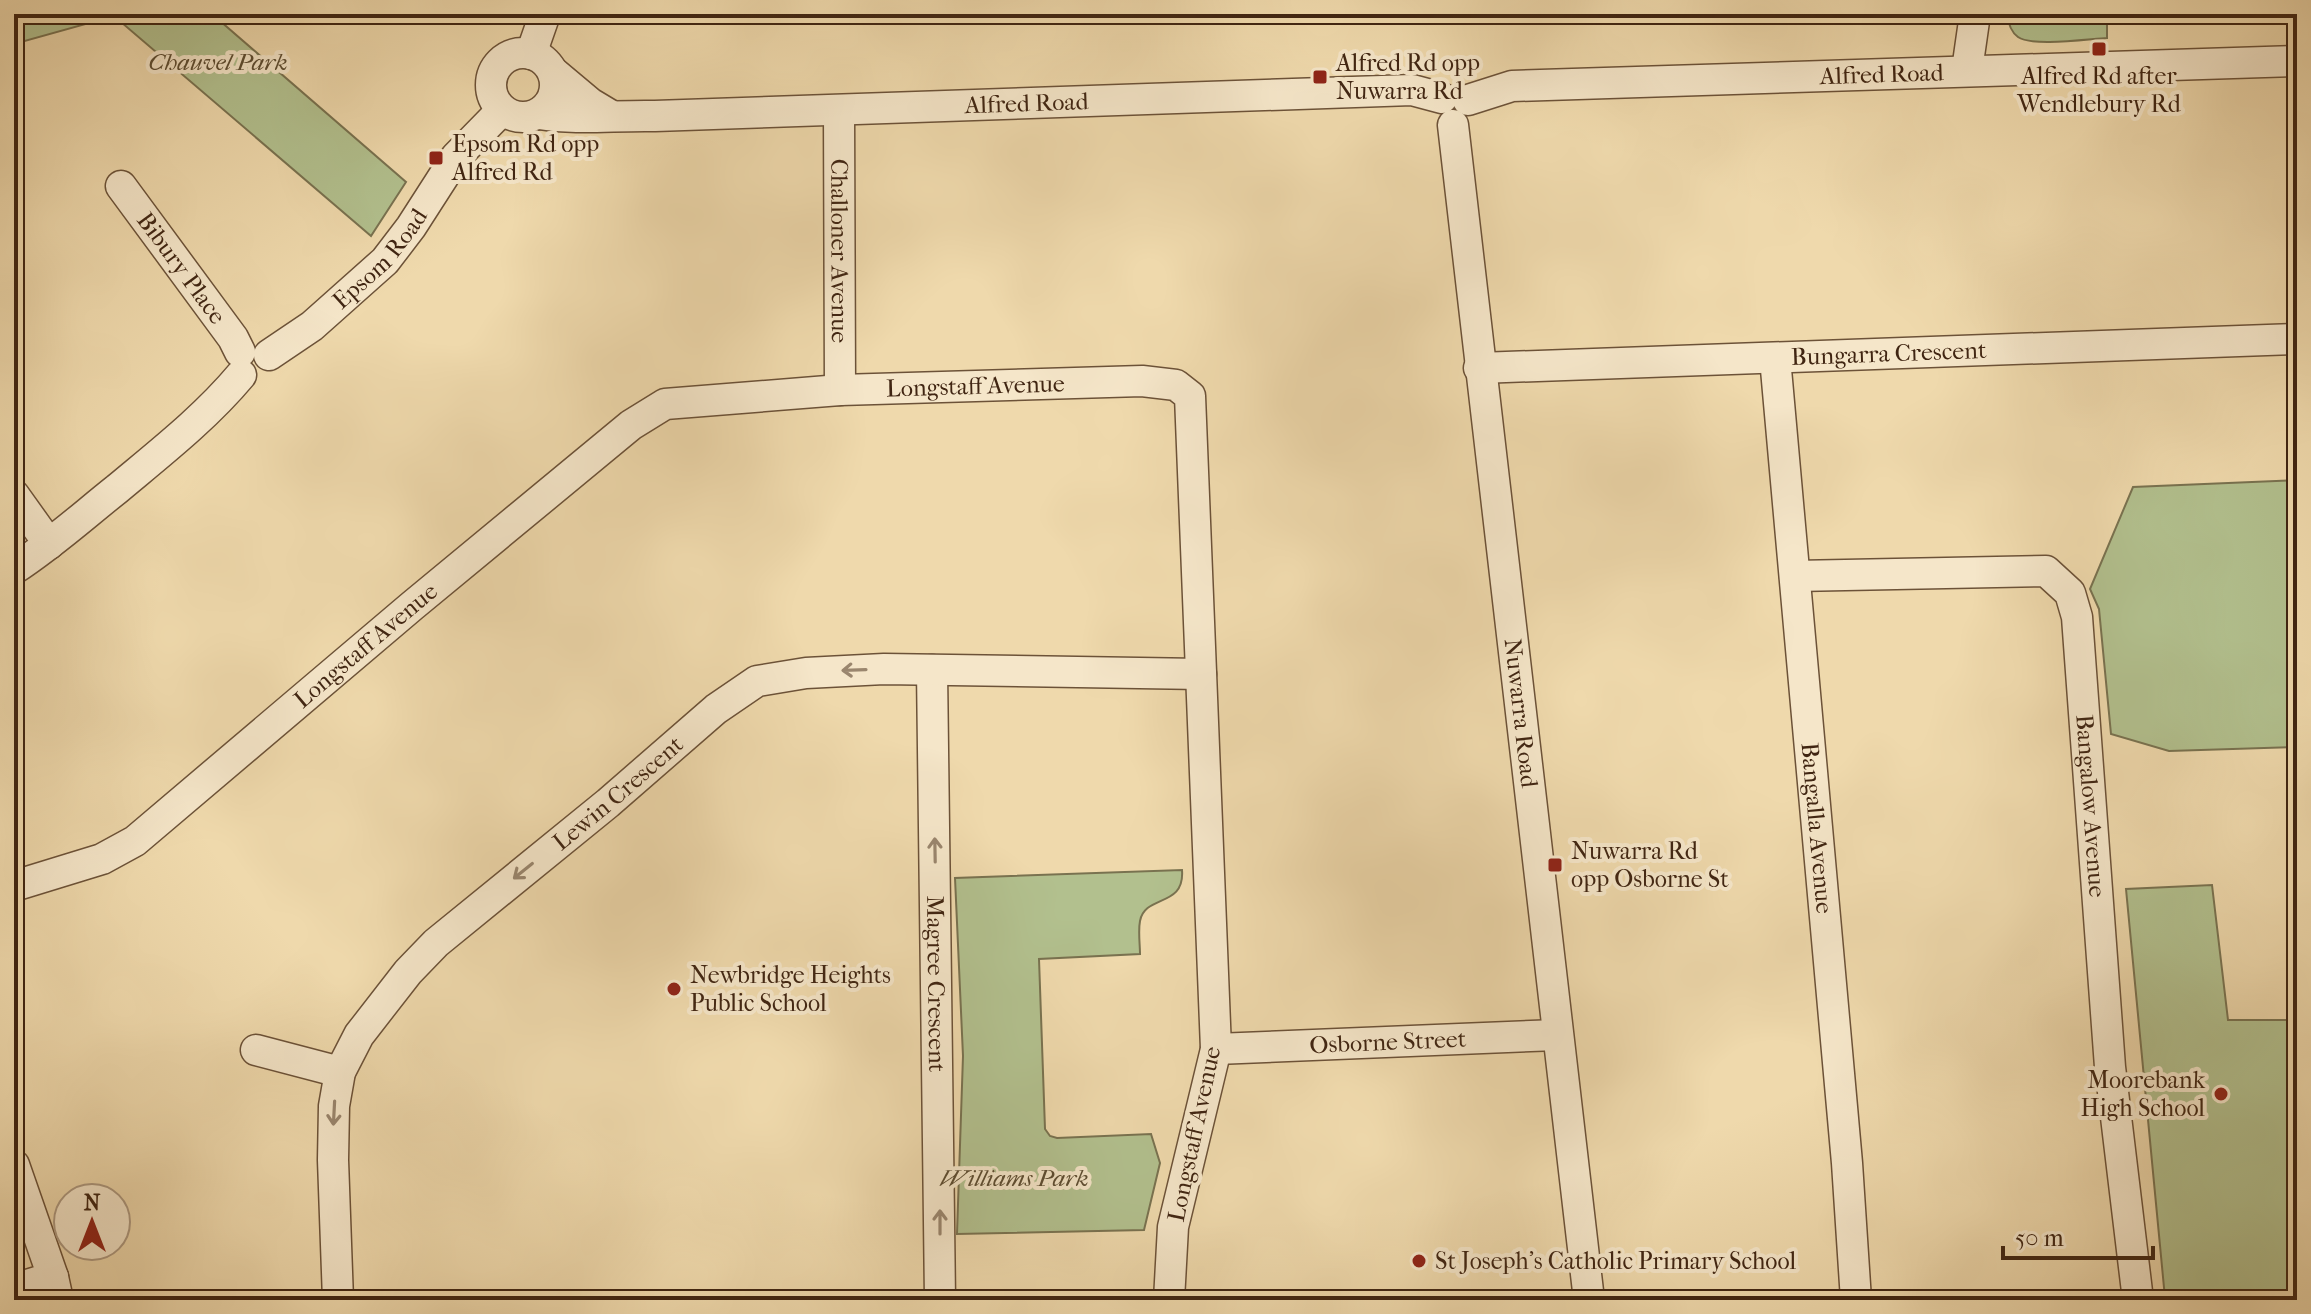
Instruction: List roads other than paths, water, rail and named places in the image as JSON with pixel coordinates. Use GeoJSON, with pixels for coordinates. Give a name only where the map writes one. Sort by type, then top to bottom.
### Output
{"type":"FeatureCollection","features":[{"type":"Feature","properties":{"kind":"street"},"geometry":{"type":"LineString","coordinates":[[545,14],[542,63],[555,91],[539,114],[520,117],[502,110],[492,94],[492,75],[497,66],[512,55],[542,63],[590,103],[610,115]]}},
{"type":"Feature","properties":{"kind":"street"},"geometry":{"type":"LineString","coordinates":[[1967,70],[1975,14]]}},
{"type":"Feature","properties":{"kind":"street","name":"Alfred Road"},"geometry":{"type":"LineString","coordinates":[[539,114],[587,119],[610,115],[839,111],[1412,90],[1454,108],[1512,86],[2297,61]]}},
{"type":"Feature","properties":{"kind":"street","name":"Nuwarra Road"},"geometry":{"type":"LineString","coordinates":[[1454,108],[1479,368],[1589,1300]]}},
{"type":"Feature","properties":{"kind":"street","name":"Epsom Road"},"geometry":{"type":"LineString","coordinates":[[14,569],[179,437],[226,393],[250,361],[312,326],[385,261],[456,157],[502,110]]}},
{"type":"Feature","properties":{"kind":"street","name":"Challoner Avenue"},"geometry":{"type":"LineString","coordinates":[[839,111],[840,390]]}},
{"type":"Feature","properties":{"kind":"street","name":"Bibury Place"},"geometry":{"type":"LineString","coordinates":[[121,186],[250,361]]}},
{"type":"Feature","properties":{"kind":"street","name":"Bungarra Crescent"},"geometry":{"type":"LineString","coordinates":[[1479,368],[2297,339]]}},
{"type":"Feature","properties":{"kind":"street","name":"Bangalla Avenue"},"geometry":{"type":"LineString","coordinates":[[1775,358],[1847,1163],[1856,1300]]}},
{"type":"Feature","properties":{"kind":"street","name":"Longstaff Avenue"},"geometry":{"type":"LineString","coordinates":[[14,886],[102,859],[135,841],[631,425],[665,404],[840,390],[1142,381],[1176,385],[1190,396],[1216,1049],[1173,1227],[1169,1300]]}},
{"type":"Feature","properties":{"kind":"street"},"geometry":{"type":"LineString","coordinates":[[14,495],[49,544]]}},
{"type":"Feature","properties":{"kind":"street","name":"Bangalow Avenue"},"geometry":{"type":"LineString","coordinates":[[1795,576],[2046,571],[2070,593],[2077,617],[2110,1067],[2138,1300]]}},
{"type":"Feature","properties":{"kind":"street","name":"Lewin Crescent"},"geometry":{"type":"LineString","coordinates":[[338,1300],[334,1106],[340,1072],[359,1035],[408,972],[436,943],[608,803],[716,709],[757,681],[806,673],[932,670],[1201,674]]}},
{"type":"Feature","properties":{"kind":"street","name":"Magree Crescent"},"geometry":{"type":"LineString","coordinates":[[932,670],[940,1300]]}},
{"type":"Feature","properties":{"kind":"street","name":"Osborne Street"},"geometry":{"type":"LineString","coordinates":[[1216,1049],[1557,1035]]}},
{"type":"Feature","properties":{"kind":"street"},"geometry":{"type":"LineString","coordinates":[[256,1050],[340,1072]]}},
{"type":"Feature","properties":{"kind":"street"},"geometry":{"type":"LineString","coordinates":[[14,1165],[55,1288],[14,1289]]}},
{"type":"Feature","properties":{"kind":"place","name":"Alfred Rd after Wendlebury Rd"},"geometry":{"type":"Point","coordinates":[2099,49]}},
{"type":"Feature","properties":{"kind":"place","name":"Alfred Rd opp Nuwarra Rd"},"geometry":{"type":"Point","coordinates":[1320,77]}},
{"type":"Feature","properties":{"kind":"place","name":"Epsom Rd opp Alfred Rd"},"geometry":{"type":"Point","coordinates":[436,158]}},
{"type":"Feature","properties":{"kind":"place","name":"Nuwarra Rd opp Osborne St"},"geometry":{"type":"Point","coordinates":[1555,865]}},
{"type":"Feature","properties":{"kind":"place","name":"Newbridge Heights Public School"},"geometry":{"type":"Point","coordinates":[674,989]}},
{"type":"Feature","properties":{"kind":"place","name":"Moorebank High School"},"geometry":{"type":"Point","coordinates":[2221,1094]}},
{"type":"Feature","properties":{"kind":"place","name":"St Joseph's Catholic Primary School"},"geometry":{"type":"Point","coordinates":[1419,1261]}},
{"type":"Feature","properties":{"kind":"park label","name":"Chauvel Park"},"geometry":{"type":"Point","coordinates":[218,62]}},
{"type":"Feature","properties":{"kind":"park label","name":"Williams Park"},"geometry":{"type":"Point","coordinates":[1014,1178]}}]}
